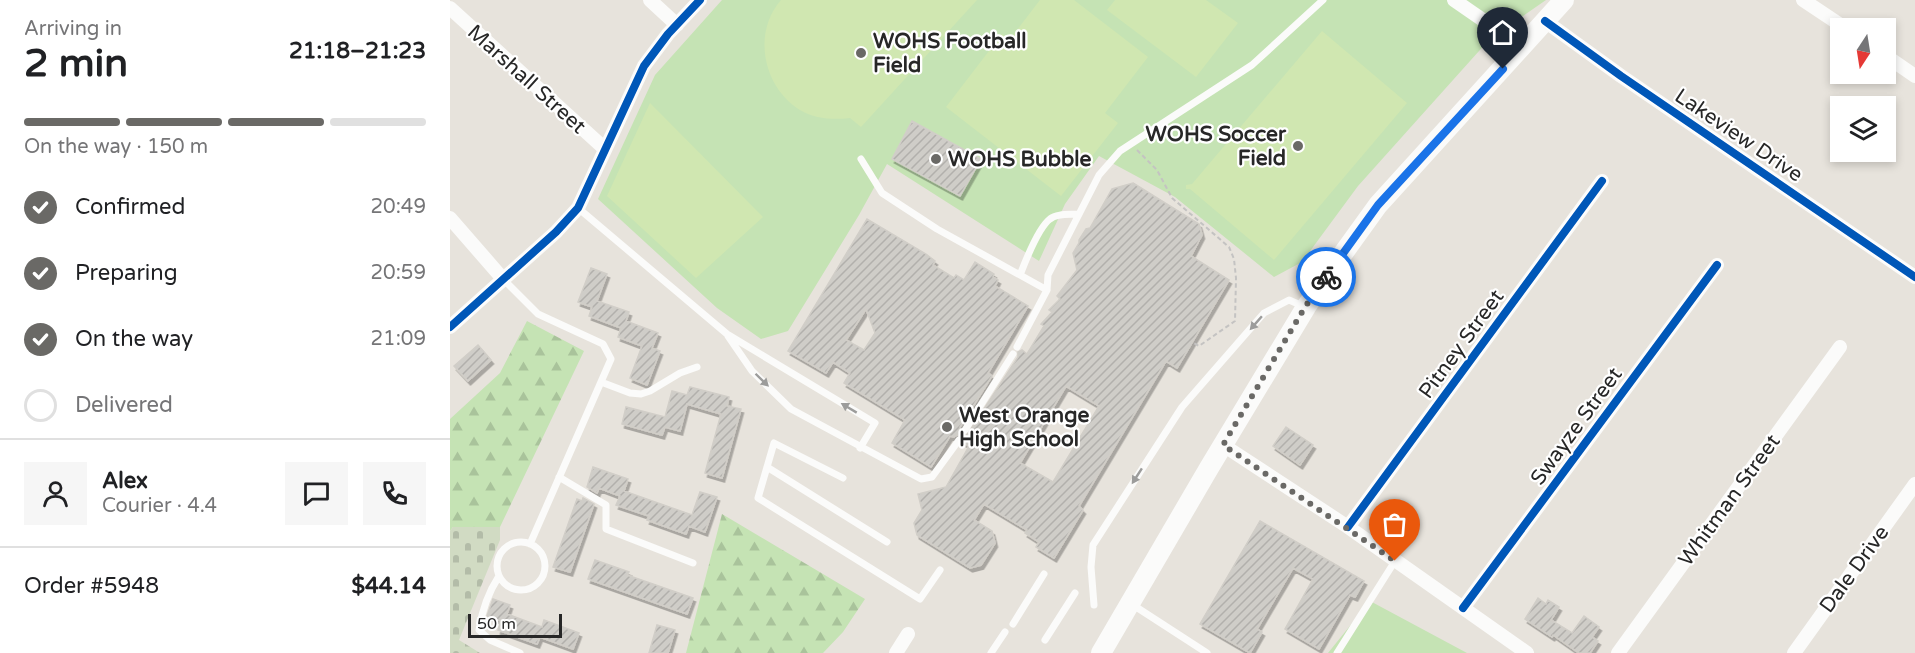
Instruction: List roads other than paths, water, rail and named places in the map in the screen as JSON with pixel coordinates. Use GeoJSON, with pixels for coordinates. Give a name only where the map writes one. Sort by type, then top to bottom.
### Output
{"type":"FeatureCollection","features":[{"type":"Feature","properties":{"kind":"main road"},"geometry":{"type":"LineString","coordinates":[[1101,653],[1305,307],[1378,205],[1564,0]]}},
{"type":"Feature","properties":{"kind":"street"},"geometry":{"type":"LineString","coordinates":[[650,0],[677,25]]}},
{"type":"Feature","properties":{"kind":"street"},"geometry":{"type":"LineString","coordinates":[[450,327],[556,232],[578,208],[644,66],[700,0]]}},
{"type":"Feature","properties":{"kind":"street"},"geometry":{"type":"LineString","coordinates":[[1454,0],[1522,47]]}},
{"type":"Feature","properties":{"kind":"street"},"geometry":{"type":"LineString","coordinates":[[1803,0],[1830,18]]}},
{"type":"Feature","properties":{"kind":"street","name":"Marshall Street"},"geometry":{"type":"LineString","coordinates":[[450,8],[604,149]]}},
{"type":"Feature","properties":{"kind":"street","name":"Lakeview Drive"},"geometry":{"type":"LineString","coordinates":[[1545,21],[1621,76],[1915,277]]}},
{"type":"Feature","properties":{"kind":"street"},"geometry":{"type":"LineString","coordinates":[[1896,63],[1915,76]]}},
{"type":"Feature","properties":{"kind":"street","name":"Pitney Street"},"geometry":{"type":"LineString","coordinates":[[1348,527],[1602,182]]}},
{"type":"Feature","properties":{"kind":"street"},"geometry":{"type":"LineString","coordinates":[[450,218],[503,279]]}},
{"type":"Feature","properties":{"kind":"street","name":"Swayze Street"},"geometry":{"type":"LineString","coordinates":[[1463,608],[1717,265]]}},
{"type":"Feature","properties":{"kind":"street","name":"Whitman Street"},"geometry":{"type":"LineString","coordinates":[[1618,653],[1840,346]]}},
{"type":"Feature","properties":{"kind":"street"},"geometry":{"type":"LineString","coordinates":[[1223,445],[1348,527],[1527,653]]}},
{"type":"Feature","properties":{"kind":"street","name":"Dale Drive"},"geometry":{"type":"LineString","coordinates":[[1794,653],[1915,484]]}},
{"type":"Feature","properties":{"kind":"street"},"geometry":{"type":"LineString","coordinates":[[896,653],[908,634]]}},
{"type":"Feature","properties":{"kind":"lane"},"geometry":{"type":"LineString","coordinates":[[965,430],[1015,350],[1047,290],[1048,275],[1099,175],[1120,151],[1131,143],[1252,64],[1323,0]]}},
{"type":"Feature","properties":{"kind":"lane"},"geometry":{"type":"LineString","coordinates":[[861,159],[882,193],[937,229],[1047,290]]}},
{"type":"Feature","properties":{"kind":"lane"},"geometry":{"type":"LineString","coordinates":[[578,208],[727,334],[875,423],[861,447]]}},
{"type":"Feature","properties":{"kind":"lane"},"geometry":{"type":"LineString","coordinates":[[1020,275],[1028,254],[1049,219],[1056,216],[1079,214]]}},
{"type":"Feature","properties":{"kind":"lane"},"geometry":{"type":"LineString","coordinates":[[503,279],[538,314],[603,345],[611,359],[530,544]]}},
{"type":"Feature","properties":{"kind":"lane"},"geometry":{"type":"LineString","coordinates":[[1094,605],[1091,567],[1093,545],[1182,407],[1264,313],[1289,300],[1305,307]]}},
{"type":"Feature","properties":{"kind":"lane"},"geometry":{"type":"LineString","coordinates":[[727,334],[752,371],[791,409],[921,479],[932,477],[959,440]]}},
{"type":"Feature","properties":{"kind":"lane"},"geometry":{"type":"LineString","coordinates":[[601,382],[630,393],[641,394],[680,373],[697,367]]}},
{"type":"Feature","properties":{"kind":"lane"},"geometry":{"type":"LineString","coordinates":[[843,478],[774,443],[758,498],[920,599],[940,570]]}},
{"type":"Feature","properties":{"kind":"lane"},"geometry":{"type":"LineString","coordinates":[[767,467],[887,542]]}},
{"type":"Feature","properties":{"kind":"lane"},"geometry":{"type":"LineString","coordinates":[[559,477],[606,505],[606,529],[693,563]]}},
{"type":"Feature","properties":{"kind":"lane"},"geometry":{"type":"LineString","coordinates":[[513,543],[530,544],[540,552],[544,559],[545,569],[538,582],[526,590],[516,590],[503,582],[499,576],[497,561],[501,552],[513,543]]}},
{"type":"Feature","properties":{"kind":"lane"},"geometry":{"type":"LineString","coordinates":[[1337,653],[1395,561]]}},
{"type":"Feature","properties":{"kind":"lane"},"geometry":{"type":"LineString","coordinates":[[1013,624],[1044,574]]}},
{"type":"Feature","properties":{"kind":"lane"},"geometry":{"type":"LineString","coordinates":[[499,576],[489,591],[479,630],[490,640],[520,653]]}},
{"type":"Feature","properties":{"kind":"lane"},"geometry":{"type":"LineString","coordinates":[[1046,640],[1075,593]]}},
{"type":"Feature","properties":{"kind":"lane"},"geometry":{"type":"LineString","coordinates":[[1131,603],[1207,653]]}},
{"type":"Feature","properties":{"kind":"lane"},"geometry":{"type":"LineString","coordinates":[[991,653],[1005,632]]}},
{"type":"Feature","properties":{"kind":"place","name":"WOHS Football Field"},"geometry":{"type":"Point","coordinates":[861,53]}},
{"type":"Feature","properties":{"kind":"place","name":"WOHS Soccer Field"},"geometry":{"type":"Point","coordinates":[1298,146]}},
{"type":"Feature","properties":{"kind":"place","name":"WOHS Bubble"},"geometry":{"type":"Point","coordinates":[936,159]}},
{"type":"Feature","properties":{"kind":"place","name":"West Orange High School"},"geometry":{"type":"Point","coordinates":[947,427]}}]}
